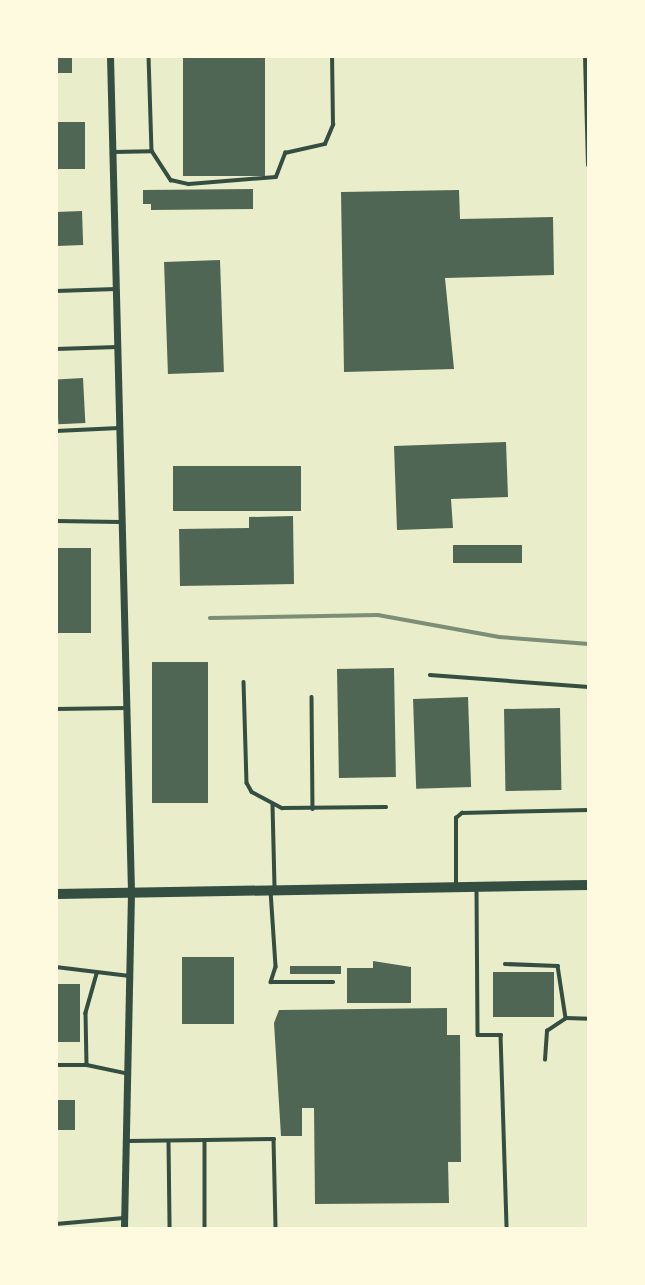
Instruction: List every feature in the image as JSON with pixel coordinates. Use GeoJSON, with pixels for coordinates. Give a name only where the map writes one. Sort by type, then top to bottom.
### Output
{"type":"FeatureCollection","features":[{"type":"Feature","properties":{"kind":"main road"},"geometry":{"type":"LineString","coordinates":[[56,894],[589,886]]}},
{"type":"Feature","properties":{"kind":"street"},"geometry":{"type":"LineString","coordinates":[[110,56],[131,893],[124,1229]]}},
{"type":"Feature","properties":{"kind":"street"},"geometry":{"type":"LineString","coordinates":[[586,56],[589,164]]}},
{"type":"Feature","properties":{"kind":"lane"},"geometry":{"type":"LineString","coordinates":[[149,56],[152,151],[171,180],[189,184],[276,177],[285,153],[324,144],[329,134],[332,56]]}},
{"type":"Feature","properties":{"kind":"lane"},"geometry":{"type":"LineString","coordinates":[[112,152],[152,151]]}},
{"type":"Feature","properties":{"kind":"lane"},"geometry":{"type":"LineString","coordinates":[[56,292],[116,289]]}},
{"type":"Feature","properties":{"kind":"lane"},"geometry":{"type":"LineString","coordinates":[[56,349],[117,347]]}},
{"type":"Feature","properties":{"kind":"lane"},"geometry":{"type":"LineString","coordinates":[[56,431],[119,428]]}},
{"type":"Feature","properties":{"kind":"lane"},"geometry":{"type":"LineString","coordinates":[[56,521],[122,522]]}},
{"type":"Feature","properties":{"kind":"lane"},"geometry":{"type":"LineString","coordinates":[[430,675],[589,687]]}},
{"type":"Feature","properties":{"kind":"lane"},"geometry":{"type":"LineString","coordinates":[[244,682],[247,783],[273,805],[313,809],[386,807]]}},
{"type":"Feature","properties":{"kind":"lane"},"geometry":{"type":"LineString","coordinates":[[312,697],[313,809]]}},
{"type":"Feature","properties":{"kind":"lane"},"geometry":{"type":"LineString","coordinates":[[56,709],[126,708]]}},
{"type":"Feature","properties":{"kind":"lane"},"geometry":{"type":"LineString","coordinates":[[273,805],[276,967],[271,982],[333,982]]}},
{"type":"Feature","properties":{"kind":"lane"},"geometry":{"type":"LineString","coordinates":[[456,887],[456,818],[462,813],[589,810]]}},
{"type":"Feature","properties":{"kind":"lane"},"geometry":{"type":"LineString","coordinates":[[477,887],[478,1035],[501,1035],[507,1229]]}},
{"type":"Feature","properties":{"kind":"lane"},"geometry":{"type":"LineString","coordinates":[[505,964],[558,966],[566,1018]]}},
{"type":"Feature","properties":{"kind":"lane"},"geometry":{"type":"LineString","coordinates":[[56,967],[129,976]]}},
{"type":"Feature","properties":{"kind":"lane"},"geometry":{"type":"LineString","coordinates":[[87,1065],[86,1013],[97,974]]}},
{"type":"Feature","properties":{"kind":"lane"},"geometry":{"type":"LineString","coordinates":[[545,1060],[547,1031],[566,1018],[589,1019]]}},
{"type":"Feature","properties":{"kind":"lane"},"geometry":{"type":"LineString","coordinates":[[56,1065],[87,1065],[127,1073]]}},
{"type":"Feature","properties":{"kind":"lane"},"geometry":{"type":"LineString","coordinates":[[126,1141],[274,1139],[276,1229]]}},
{"type":"Feature","properties":{"kind":"lane"},"geometry":{"type":"LineString","coordinates":[[205,1140],[205,1229]]}},
{"type":"Feature","properties":{"kind":"lane"},"geometry":{"type":"LineString","coordinates":[[169,1141],[170,1229]]}},
{"type":"Feature","properties":{"kind":"lane"},"geometry":{"type":"LineString","coordinates":[[56,1224],[124,1218]]}},
{"type":"Feature","properties":{"kind":"building"},"geometry":{"type":"Polygon","coordinates":[[[56,56],[72,56],[72,73],[56,73],[56,56]]]}},
{"type":"Feature","properties":{"kind":"building"},"geometry":{"type":"Polygon","coordinates":[[[183,56],[265,56],[265,176],[183,176],[183,56]]]}},
{"type":"Feature","properties":{"kind":"building"},"geometry":{"type":"Polygon","coordinates":[[[56,122],[85,122],[85,169],[56,169],[56,122]]]}},
{"type":"Feature","properties":{"kind":"building"},"geometry":{"type":"Polygon","coordinates":[[[253,189],[253,209],[151,210],[151,204],[143,204],[143,190],[253,189]]]}},
{"type":"Feature","properties":{"kind":"building"},"geometry":{"type":"Polygon","coordinates":[[[459,190],[460,219],[553,217],[554,275],[445,278],[454,369],[344,372],[341,192],[459,190]]]}},
{"type":"Feature","properties":{"kind":"building"},"geometry":{"type":"Polygon","coordinates":[[[82,211],[83,245],[57,246],[56,212],[82,211]]]}},
{"type":"Feature","properties":{"kind":"building"},"geometry":{"type":"Polygon","coordinates":[[[220,260],[224,372],[168,374],[164,262],[220,260]]]}},
{"type":"Feature","properties":{"kind":"building"},"geometry":{"type":"Polygon","coordinates":[[[83,378],[85,423],[58,424],[56,379],[83,378]]]}},
{"type":"Feature","properties":{"kind":"building"},"geometry":{"type":"Polygon","coordinates":[[[506,442],[508,497],[451,499],[453,528],[397,530],[394,446],[506,442]]]}},
{"type":"Feature","properties":{"kind":"building"},"geometry":{"type":"Polygon","coordinates":[[[173,466],[301,466],[301,511],[173,511],[173,466]]]}},
{"type":"Feature","properties":{"kind":"building"},"geometry":{"type":"Polygon","coordinates":[[[293,516],[294,584],[180,586],[179,529],[249,528],[249,517],[293,516]]]}},
{"type":"Feature","properties":{"kind":"building"},"geometry":{"type":"Polygon","coordinates":[[[453,545],[522,545],[522,563],[453,563],[453,545]]]}},
{"type":"Feature","properties":{"kind":"building"},"geometry":{"type":"Polygon","coordinates":[[[56,548],[91,548],[91,633],[56,633],[56,548]]]}},
{"type":"Feature","properties":{"kind":"building"},"geometry":{"type":"Polygon","coordinates":[[[152,662],[208,662],[208,803],[152,803],[152,662]]]}},
{"type":"Feature","properties":{"kind":"building"},"geometry":{"type":"Polygon","coordinates":[[[394,668],[396,777],[339,778],[337,669],[394,668]]]}},
{"type":"Feature","properties":{"kind":"building"},"geometry":{"type":"Polygon","coordinates":[[[468,697],[471,787],[416,789],[413,699],[468,697]]]}},
{"type":"Feature","properties":{"kind":"building"},"geometry":{"type":"Polygon","coordinates":[[[560,708],[561,790],[505,791],[504,709],[560,708]]]}},
{"type":"Feature","properties":{"kind":"building"},"geometry":{"type":"Polygon","coordinates":[[[182,957],[234,957],[234,1024],[182,1024],[182,957]]]}},
{"type":"Feature","properties":{"kind":"building"},"geometry":{"type":"Polygon","coordinates":[[[373,961],[411,967],[411,1003],[347,1003],[347,968],[373,968],[373,961]]]}},
{"type":"Feature","properties":{"kind":"building"},"geometry":{"type":"Polygon","coordinates":[[[290,966],[341,966],[341,974],[290,974],[290,966]]]}},
{"type":"Feature","properties":{"kind":"building"},"geometry":{"type":"Polygon","coordinates":[[[493,972],[554,972],[554,1017],[493,1017],[493,972]]]}},
{"type":"Feature","properties":{"kind":"building"},"geometry":{"type":"Polygon","coordinates":[[[56,984],[80,984],[80,1042],[56,1042],[56,984]]]}},
{"type":"Feature","properties":{"kind":"building"},"geometry":{"type":"Polygon","coordinates":[[[447,1008],[447,1035],[460,1035],[461,1162],[448,1162],[449,1203],[315,1204],[314,1108],[302,1108],[302,1136],[281,1136],[274,1023],[279,1010],[447,1008]]]}},
{"type":"Feature","properties":{"kind":"building"},"geometry":{"type":"Polygon","coordinates":[[[56,1100],[75,1100],[75,1130],[56,1130],[56,1100]]]}},
{"type":"Feature","properties":{"kind":"railway"},"geometry":{"type":"LineString","coordinates":[[210,618],[378,615],[499,637],[589,644]]}}]}
